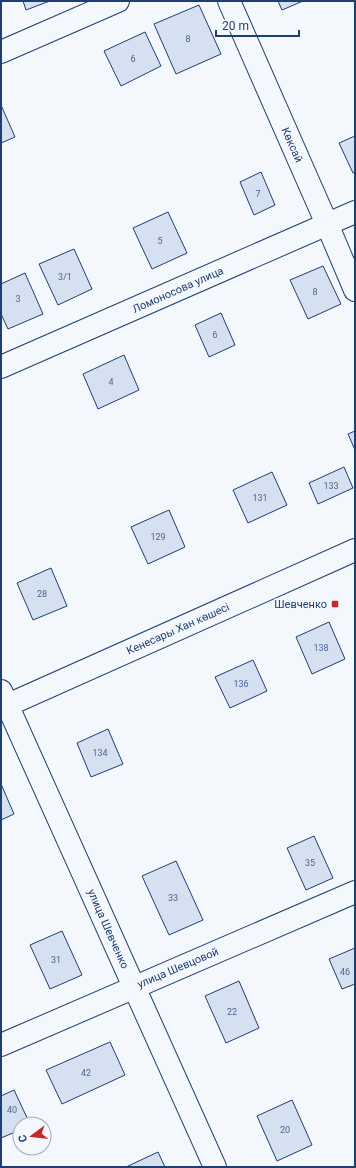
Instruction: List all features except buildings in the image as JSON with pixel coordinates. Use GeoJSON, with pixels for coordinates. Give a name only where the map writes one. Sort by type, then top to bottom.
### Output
{"type":"FeatureCollection","features":[{"type":"Feature","properties":{"kind":"street"},"geometry":{"type":"LineString","coordinates":[[1,52],[118,1]]}},
{"type":"Feature","properties":{"kind":"street","name":"Көксай"},"geometry":{"type":"LineString","coordinates":[[228,1],[355,290]]}},
{"type":"Feature","properties":{"kind":"street","name":"Ломоносова улица"},"geometry":{"type":"LineString","coordinates":[[1,367],[355,212]]}},
{"type":"Feature","properties":{"kind":"street","name":"Кенесары Хан көшесі"},"geometry":{"type":"LineString","coordinates":[[3,702],[355,550]]}},
{"type":"Feature","properties":{"kind":"street","name":"улица Шевченко"},"geometry":{"type":"LineString","coordinates":[[3,702],[215,1167]]}},
{"type":"Feature","properties":{"kind":"street","name":"улица Шевцовой"},"geometry":{"type":"LineString","coordinates":[[1,1045],[355,892]]}},
{"type":"Feature","properties":{"kind":"place","name":"Шевченко"},"geometry":{"type":"Point","coordinates":[335,604]}}]}
